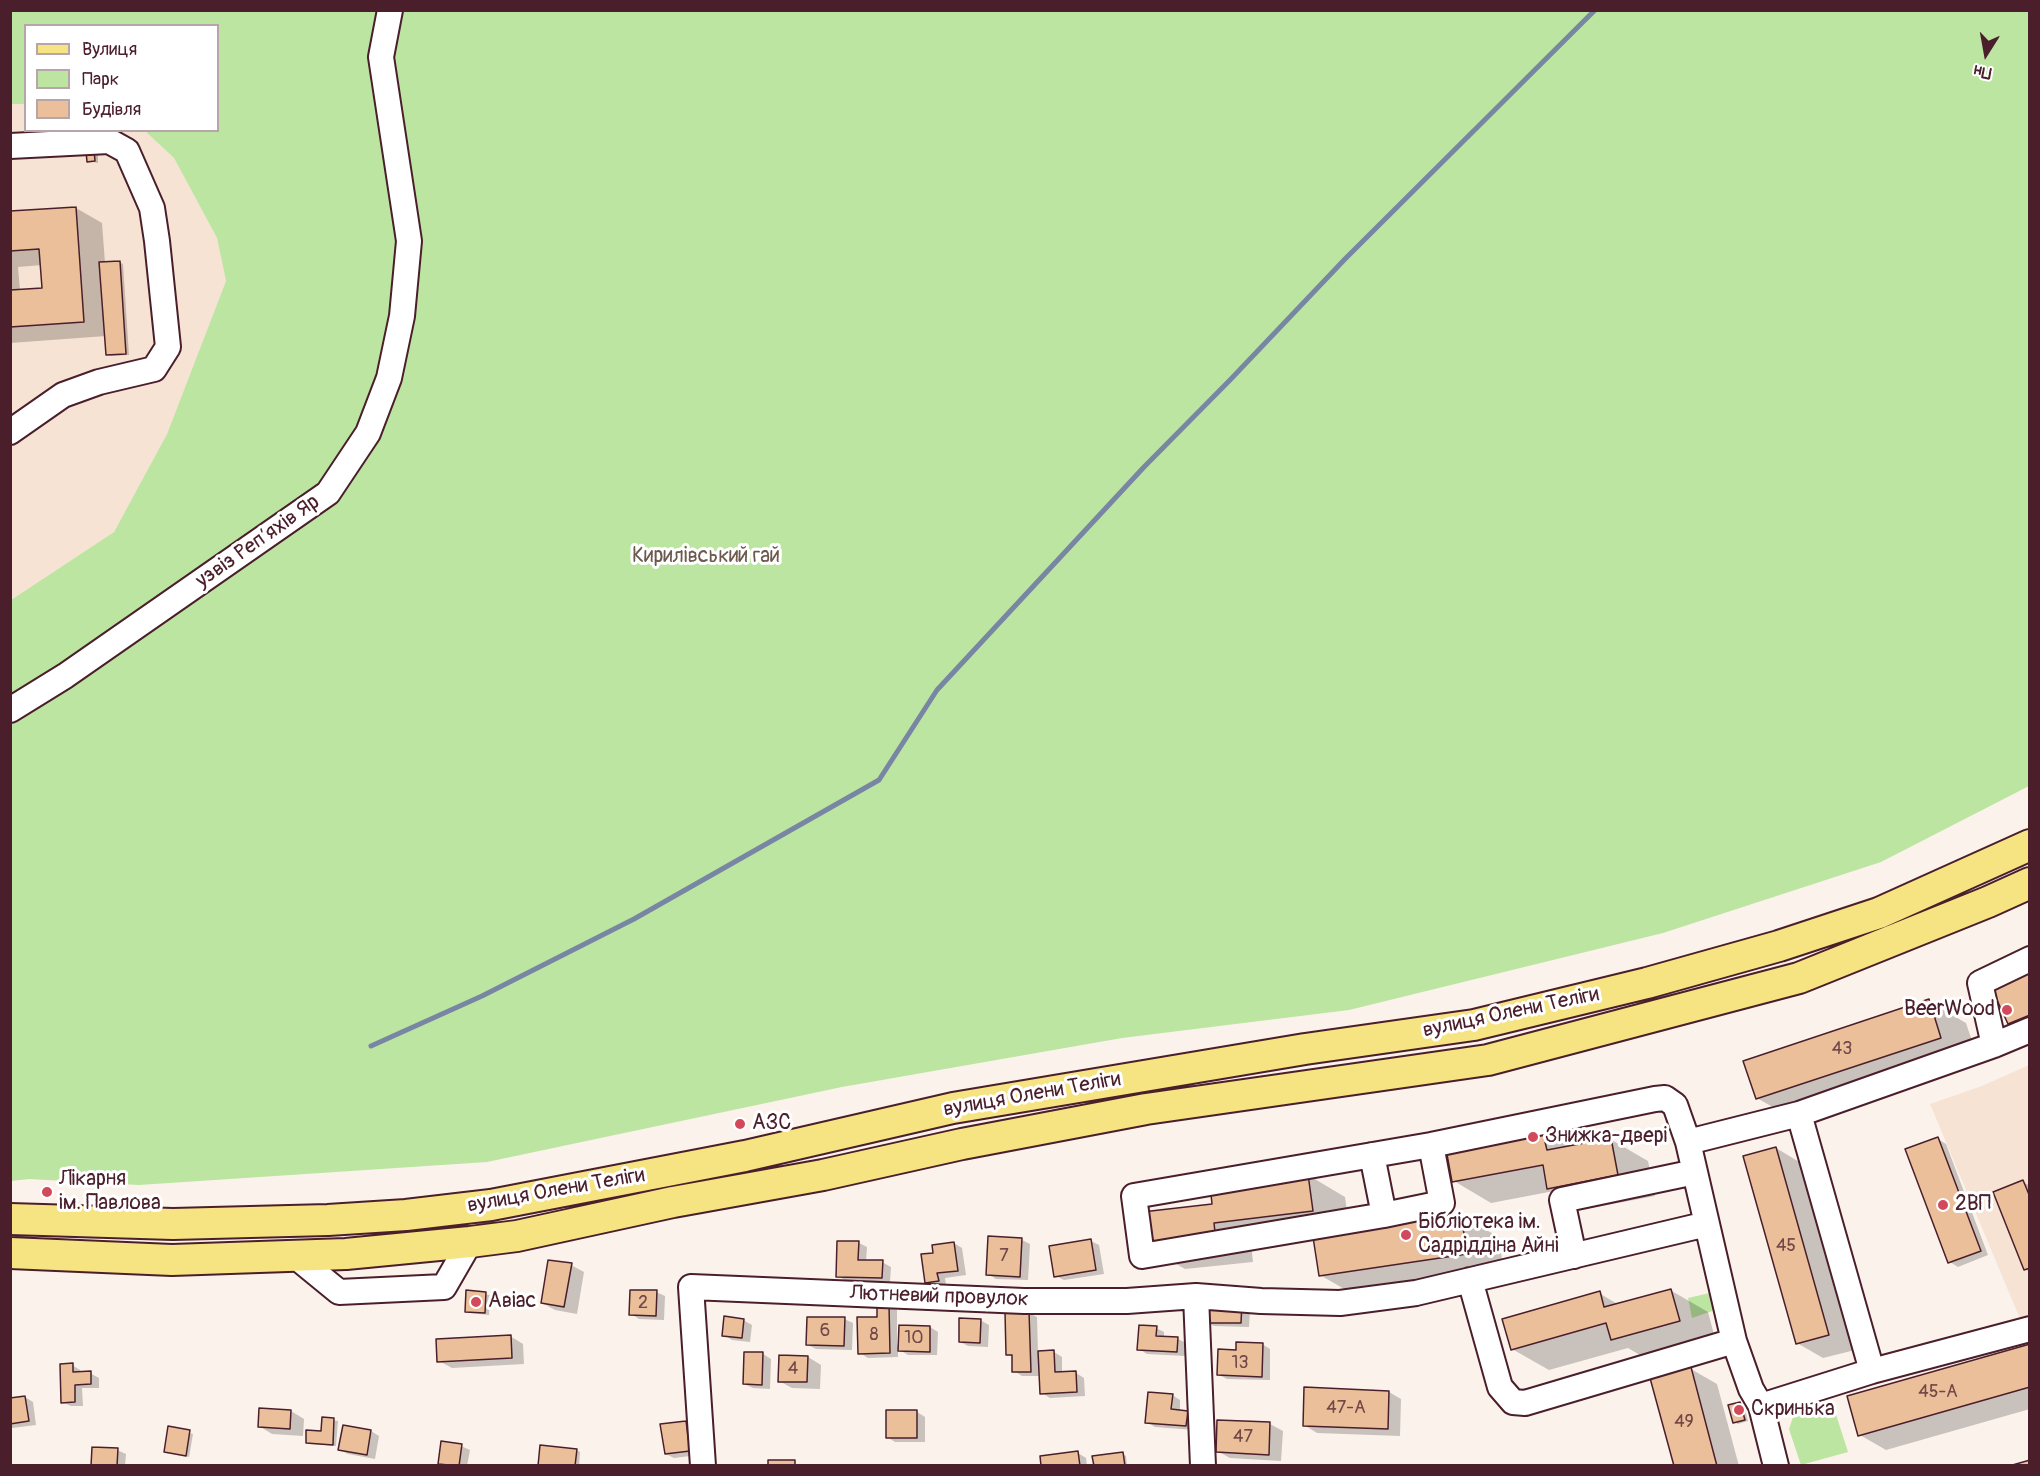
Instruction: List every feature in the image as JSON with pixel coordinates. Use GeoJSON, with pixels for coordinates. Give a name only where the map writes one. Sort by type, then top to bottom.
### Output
{"type":"FeatureCollection","features":[{"type":"Feature","properties":{"kind":"main road","name":"вулиця Олени Теліги"},"geometry":{"type":"LineString","coordinates":[[10,1219],[197,1224],[406,1215],[491,1205],[746,1156],[953,1108],[1305,1049],[1474,1025],[1779,946],[1879,913],[2030,844]]}},
{"type":"Feature","properties":{"kind":"main road","name":"вулиця Олени Теліги"},"geometry":{"type":"LineString","coordinates":[[10,1253],[172,1260],[295,1256],[517,1236],[673,1202],[823,1175],[962,1144],[1146,1110],[1488,1060],[1799,978],[2030,883]]}},
{"type":"Feature","properties":{"kind":"street","name":"узвіз Репʼяхів Яр"},"geometry":{"type":"LineString","coordinates":[[10,711],[65,676],[328,493],[368,433],[389,378],[402,315],[409,241],[381,57],[390,10]]}},
{"type":"Feature","properties":{"kind":"street"},"geometry":{"type":"LineString","coordinates":[[10,146],[109,141],[127,151],[152,208],[168,346],[154,369],[99,382],[63,395],[10,432]]}},
{"type":"Feature","properties":{"kind":"street"},"geometry":{"type":"LineString","coordinates":[[1994,1045],[1980,983],[2030,959]]}},
{"type":"Feature","properties":{"kind":"street"},"geometry":{"type":"LineString","coordinates":[[1688,1142],[1799,1114],[2030,1030]]}},
{"type":"Feature","properties":{"kind":"street"},"geometry":{"type":"LineString","coordinates":[[1431,1145],[1442,1203],[1142,1256],[1134,1196],[1431,1145],[1590,1111],[1665,1098],[1675,1105],[1688,1142],[1734,1341],[1751,1389],[1761,1406],[1776,1466]]}},
{"type":"Feature","properties":{"kind":"street"},"geometry":{"type":"LineString","coordinates":[[1799,1114],[1872,1371]]}},
{"type":"Feature","properties":{"kind":"street"},"geometry":{"type":"LineString","coordinates":[[1372,1155],[1384,1215]]}},
{"type":"Feature","properties":{"kind":"street"},"geometry":{"type":"LineString","coordinates":[[1574,1256],[1562,1200],[1695,1172]]}},
{"type":"Feature","properties":{"kind":"street"},"geometry":{"type":"LineString","coordinates":[[1203,1466],[1196,1296],[1260,1301],[1340,1303],[1416,1293],[1707,1224]]}},
{"type":"Feature","properties":{"kind":"street"},"geometry":{"type":"LineString","coordinates":[[295,1256],[339,1292],[444,1287],[470,1242]]}},
{"type":"Feature","properties":{"kind":"street"},"geometry":{"type":"LineString","coordinates":[[1470,1280],[1500,1387],[1513,1402],[1525,1403],[1734,1341]]}},
{"type":"Feature","properties":{"kind":"street","name":"Лютневий провулок"},"geometry":{"type":"LineString","coordinates":[[703,1466],[691,1287],[1024,1301],[1127,1301],[1196,1296]]}},
{"type":"Feature","properties":{"kind":"street"},"geometry":{"type":"LineString","coordinates":[[1761,1406],[1872,1371],[2030,1329]]}},
{"type":"Feature","properties":{"kind":"shaded area"},"geometry":{"type":"Polygon","coordinates":[[[10,104],[24,104],[24,132],[146,132],[174,158],[217,238],[226,281],[167,434],[114,532],[11,600],[10,104]]]}},
{"type":"Feature","properties":{"kind":"shaded area"},"geometry":{"type":"Polygon","coordinates":[[[2029,1065],[2029,1318],[2021,1321],[1930,1104],[1982,1086],[2029,1065]]]}},
{"type":"Feature","properties":{"kind":"green space","name":"Кирилівський гай"},"geometry":{"type":"Polygon","coordinates":[[[11,11],[2029,11],[2029,786],[1881,862],[1663,933],[1349,1010],[1122,1038],[842,1087],[487,1162],[139,1185],[29,1179],[11,1181],[11,600],[114,532],[167,434],[226,281],[217,238],[174,158],[146,132],[219,132],[219,24],[24,24],[24,104],[11,104],[11,11]]]}},
{"type":"Feature","properties":{"kind":"green space"},"geometry":{"type":"Polygon","coordinates":[[[1714,1292],[1718,1309],[1692,1318],[1688,1298],[1714,1292]]]}},
{"type":"Feature","properties":{"kind":"green space"},"geometry":{"type":"Polygon","coordinates":[[[1832,1402],[1848,1452],[1801,1465],[1789,1429],[1794,1414],[1832,1402]]]}},
{"type":"Feature","properties":{"kind":"building"},"geometry":{"type":"Polygon","coordinates":[[[94,150],[95,161],[87,162],[86,151],[94,150]]]}},
{"type":"Feature","properties":{"kind":"building"},"geometry":{"type":"Polygon","coordinates":[[[76,207],[84,322],[10,327],[10,290],[42,288],[39,249],[10,251],[10,211],[76,207]]]}},
{"type":"Feature","properties":{"kind":"building"},"geometry":{"type":"Polygon","coordinates":[[[120,261],[126,354],[106,355],[99,262],[120,261]]]}},
{"type":"Feature","properties":{"kind":"building"},"geometry":{"type":"Polygon","coordinates":[[[2030,970],[2030,1015],[2008,1024],[1991,987],[2030,970]]]}},
{"type":"Feature","properties":{"kind":"building"},"geometry":{"type":"Polygon","coordinates":[[[1929,999],[1941,1038],[1756,1099],[1743,1061],[1929,999]]]}},
{"type":"Feature","properties":{"kind":"building"},"geometry":{"type":"Polygon","coordinates":[[[1542,1130],[1547,1150],[1611,1138],[1618,1175],[1547,1189],[1543,1165],[1452,1182],[1446,1149],[1542,1130]]]}},
{"type":"Feature","properties":{"kind":"building"},"geometry":{"type":"Polygon","coordinates":[[[1938,1137],[1981,1251],[1948,1263],[1905,1149],[1938,1137]]]}},
{"type":"Feature","properties":{"kind":"building"},"geometry":{"type":"Polygon","coordinates":[[[1776,1147],[1829,1335],[1796,1344],[1743,1156],[1776,1147]]]}},
{"type":"Feature","properties":{"kind":"building"},"geometry":{"type":"Polygon","coordinates":[[[1308,1174],[1313,1211],[1214,1223],[1216,1241],[1147,1249],[1142,1212],[1212,1204],[1210,1185],[1308,1174]]]}},
{"type":"Feature","properties":{"kind":"building"},"geometry":{"type":"Polygon","coordinates":[[[2023,1180],[2030,1197],[2030,1268],[2024,1270],[1993,1192],[2023,1180]]]}},
{"type":"Feature","properties":{"kind":"building"},"geometry":{"type":"Polygon","coordinates":[[[1461,1214],[1467,1254],[1319,1276],[1313,1237],[1461,1214]]]}},
{"type":"Feature","properties":{"kind":"building"},"geometry":{"type":"Polygon","coordinates":[[[988,1236],[1022,1238],[1020,1277],[986,1275],[988,1236]]]}},
{"type":"Feature","properties":{"kind":"building"},"geometry":{"type":"Polygon","coordinates":[[[1091,1239],[1096,1270],[1054,1277],[1049,1246],[1091,1239]]]}},
{"type":"Feature","properties":{"kind":"building"},"geometry":{"type":"Polygon","coordinates":[[[837,1241],[859,1241],[858,1260],[883,1260],[882,1278],[836,1277],[837,1241]]]}},
{"type":"Feature","properties":{"kind":"building"},"geometry":{"type":"Polygon","coordinates":[[[954,1242],[958,1271],[937,1273],[939,1281],[925,1283],[921,1254],[933,1253],[932,1245],[954,1242]]]}},
{"type":"Feature","properties":{"kind":"building"},"geometry":{"type":"Polygon","coordinates":[[[548,1260],[572,1263],[564,1307],[541,1303],[548,1260]]]}},
{"type":"Feature","properties":{"kind":"building"},"geometry":{"type":"Polygon","coordinates":[[[1671,1289],[1680,1321],[1611,1340],[1606,1323],[1511,1350],[1502,1319],[1600,1291],[1604,1307],[1671,1289]]]}},
{"type":"Feature","properties":{"kind":"building","name":"Авіас"},"geometry":{"type":"Polygon","coordinates":[[[466,1290],[486,1292],[485,1313],[465,1312],[466,1290]]]}},
{"type":"Feature","properties":{"kind":"building"},"geometry":{"type":"Polygon","coordinates":[[[630,1290],[657,1290],[656,1316],[629,1315],[630,1290]]]}},
{"type":"Feature","properties":{"kind":"building"},"geometry":{"type":"Polygon","coordinates":[[[1205,1302],[1242,1303],[1241,1323],[1204,1323],[1205,1302]]]}},
{"type":"Feature","properties":{"kind":"building"},"geometry":{"type":"Polygon","coordinates":[[[889,1304],[890,1353],[858,1354],[857,1317],[877,1317],[877,1305],[889,1304]]]}},
{"type":"Feature","properties":{"kind":"building"},"geometry":{"type":"Polygon","coordinates":[[[1029,1311],[1031,1372],[1012,1372],[1012,1355],[1006,1355],[1005,1312],[1029,1311]]]}},
{"type":"Feature","properties":{"kind":"building"},"geometry":{"type":"Polygon","coordinates":[[[724,1316],[744,1319],[742,1338],[722,1336],[724,1316]]]}},
{"type":"Feature","properties":{"kind":"building"},"geometry":{"type":"Polygon","coordinates":[[[807,1317],[845,1317],[844,1346],[806,1345],[807,1317]]]}},
{"type":"Feature","properties":{"kind":"building"},"geometry":{"type":"Polygon","coordinates":[[[959,1318],[981,1319],[980,1343],[959,1342],[959,1318]]]}},
{"type":"Feature","properties":{"kind":"building"},"geometry":{"type":"Polygon","coordinates":[[[899,1325],[930,1326],[930,1352],[898,1351],[899,1325]]]}},
{"type":"Feature","properties":{"kind":"building"},"geometry":{"type":"Polygon","coordinates":[[[1139,1325],[1157,1326],[1156,1336],[1178,1337],[1177,1352],[1137,1350],[1139,1325]]]}},
{"type":"Feature","properties":{"kind":"building"},"geometry":{"type":"Polygon","coordinates":[[[511,1335],[512,1358],[437,1362],[436,1339],[511,1335]]]}},
{"type":"Feature","properties":{"kind":"building"},"geometry":{"type":"Polygon","coordinates":[[[1236,1342],[1263,1343],[1262,1377],[1217,1375],[1218,1349],[1236,1350],[1236,1342]]]}},
{"type":"Feature","properties":{"kind":"building"},"geometry":{"type":"Polygon","coordinates":[[[2030,1344],[2030,1387],[1858,1436],[1847,1396],[2030,1344]]]}},
{"type":"Feature","properties":{"kind":"building"},"geometry":{"type":"Polygon","coordinates":[[[1054,1350],[1055,1372],[1076,1371],[1077,1392],[1040,1394],[1038,1351],[1054,1350]]]}},
{"type":"Feature","properties":{"kind":"building"},"geometry":{"type":"Polygon","coordinates":[[[744,1352],[763,1352],[762,1385],[743,1384],[744,1352]]]}},
{"type":"Feature","properties":{"kind":"building"},"geometry":{"type":"Polygon","coordinates":[[[779,1355],[808,1356],[807,1382],[778,1382],[779,1355]]]}},
{"type":"Feature","properties":{"kind":"building"},"geometry":{"type":"Polygon","coordinates":[[[73,1363],[73,1372],[91,1371],[91,1384],[75,1385],[75,1402],[61,1403],[60,1364],[73,1363]]]}},
{"type":"Feature","properties":{"kind":"building"},"geometry":{"type":"Polygon","coordinates":[[[1691,1367],[1717,1466],[1674,1466],[1650,1378],[1691,1367]]]}},
{"type":"Feature","properties":{"kind":"building"},"geometry":{"type":"Polygon","coordinates":[[[1304,1387],[1389,1391],[1388,1429],[1303,1426],[1304,1387]]]}},
{"type":"Feature","properties":{"kind":"building"},"geometry":{"type":"Polygon","coordinates":[[[1148,1392],[1173,1394],[1171,1409],[1188,1411],[1186,1426],[1145,1423],[1148,1392]]]}},
{"type":"Feature","properties":{"kind":"building"},"geometry":{"type":"Polygon","coordinates":[[[25,1396],[29,1421],[10,1424],[10,1398],[25,1396]]]}},
{"type":"Feature","properties":{"kind":"building"},"geometry":{"type":"Polygon","coordinates":[[[1740,1402],[1745,1420],[1733,1423],[1728,1405],[1740,1402]]]}},
{"type":"Feature","properties":{"kind":"building"},"geometry":{"type":"Polygon","coordinates":[[[259,1408],[291,1410],[290,1429],[258,1427],[259,1408]]]}},
{"type":"Feature","properties":{"kind":"building"},"geometry":{"type":"Polygon","coordinates":[[[886,1410],[917,1410],[917,1438],[886,1438],[886,1410]]]}},
{"type":"Feature","properties":{"kind":"building"},"geometry":{"type":"Polygon","coordinates":[[[322,1417],[334,1418],[333,1445],[306,1443],[306,1430],[321,1431],[322,1417]]]}},
{"type":"Feature","properties":{"kind":"building"},"geometry":{"type":"Polygon","coordinates":[[[1217,1420],[1270,1422],[1269,1455],[1216,1452],[1217,1420]]]}},
{"type":"Feature","properties":{"kind":"building"},"geometry":{"type":"Polygon","coordinates":[[[686,1421],[690,1451],[665,1454],[660,1424],[686,1421]]]}},
{"type":"Feature","properties":{"kind":"building"},"geometry":{"type":"Polygon","coordinates":[[[343,1425],[371,1430],[367,1455],[338,1450],[343,1425]]]}},
{"type":"Feature","properties":{"kind":"building"},"geometry":{"type":"Polygon","coordinates":[[[168,1426],[190,1430],[186,1456],[164,1452],[168,1426]]]}},
{"type":"Feature","properties":{"kind":"building"},"geometry":{"type":"Polygon","coordinates":[[[441,1441],[462,1444],[459,1466],[438,1464],[441,1441]]]}},
{"type":"Feature","properties":{"kind":"building"},"geometry":{"type":"Polygon","coordinates":[[[540,1445],[577,1449],[575,1466],[538,1466],[540,1445]]]}},
{"type":"Feature","properties":{"kind":"building"},"geometry":{"type":"Polygon","coordinates":[[[92,1447],[118,1448],[117,1466],[91,1466],[92,1447]]]}},
{"type":"Feature","properties":{"kind":"building"},"geometry":{"type":"Polygon","coordinates":[[[1078,1451],[1080,1466],[1041,1466],[1040,1456],[1078,1451]]]}},
{"type":"Feature","properties":{"kind":"building"},"geometry":{"type":"Polygon","coordinates":[[[1123,1452],[1125,1466],[1094,1466],[1092,1456],[1123,1452]]]}},
{"type":"Feature","properties":{"kind":"building"},"geometry":{"type":"Polygon","coordinates":[[[768,1460],[795,1460],[795,1466],[768,1466],[768,1460]]]}},
{"type":"Feature","properties":{"kind":"building"},"geometry":{"type":"Polygon","coordinates":[[[2030,1460],[2030,1466],[2009,1466],[2030,1460]]]}},
{"type":"Feature","properties":{"kind":"waterway"},"geometry":{"type":"LineString","coordinates":[[371,1046],[482,996],[634,919],[879,780],[937,690],[1144,467],[1345,259],[1595,10]]}},
{"type":"Feature","properties":{"kind":"place","name":"BeerWood"},"geometry":{"type":"Point","coordinates":[2007,1010]}},
{"type":"Feature","properties":{"kind":"place","name":"АЗС"},"geometry":{"type":"Point","coordinates":[740,1124]}},
{"type":"Feature","properties":{"kind":"place","name":"Знижка-двері"},"geometry":{"type":"Point","coordinates":[1533,1137]}},
{"type":"Feature","properties":{"kind":"place","name":"Лікарня ім. Павлова"},"geometry":{"type":"Point","coordinates":[47,1192]}},
{"type":"Feature","properties":{"kind":"place","name":"2ВП"},"geometry":{"type":"Point","coordinates":[1943,1205]}},
{"type":"Feature","properties":{"kind":"place","name":"Бібліотека ім. Садріддіна Айні"},"geometry":{"type":"Point","coordinates":[1406,1235]}},
{"type":"Feature","properties":{"kind":"place","name":"Авіас"},"geometry":{"type":"Point","coordinates":[476,1302]}},
{"type":"Feature","properties":{"kind":"place","name":"Скринька"},"geometry":{"type":"Point","coordinates":[1739,1410]}}]}
